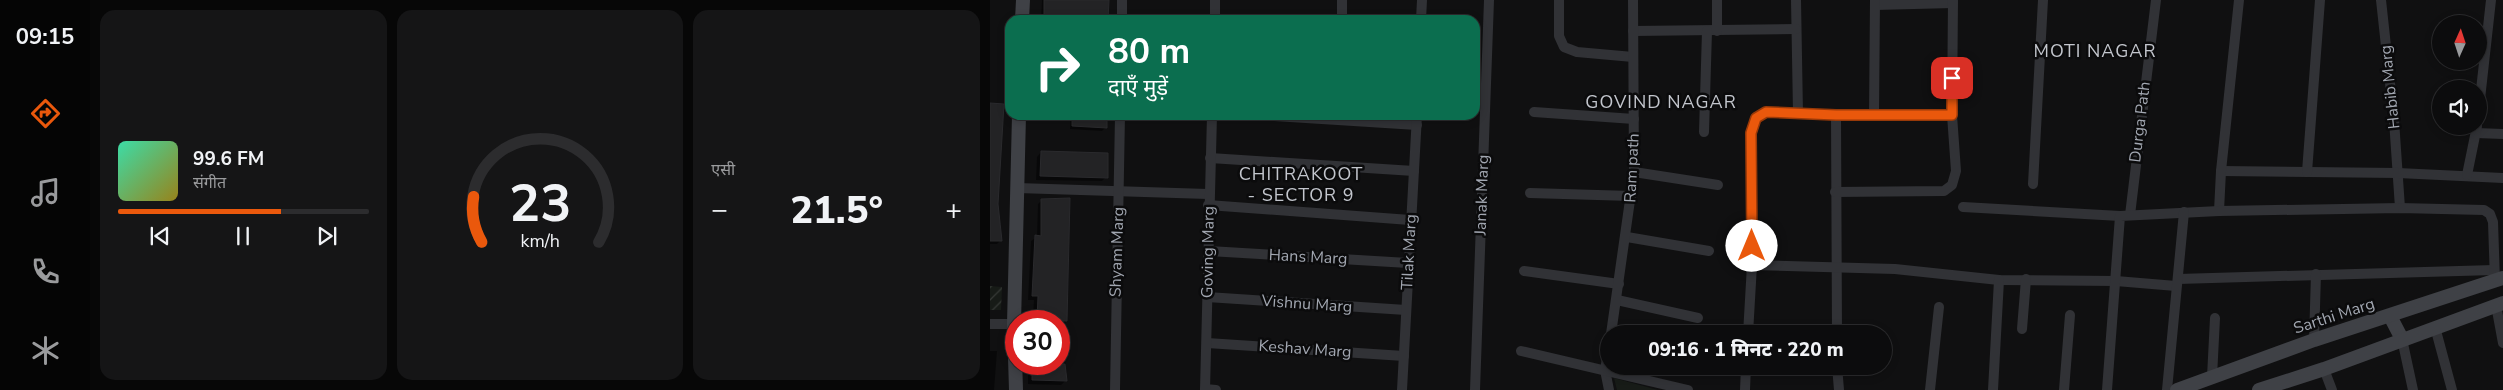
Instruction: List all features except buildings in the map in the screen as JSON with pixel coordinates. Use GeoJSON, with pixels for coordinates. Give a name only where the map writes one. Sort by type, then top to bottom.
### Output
{"type":"FeatureCollection","features":[{"type":"Feature","properties":{"kind":"street"},"geometry":{"type":"LineString","coordinates":[[1022,15],[1023,0]]}},
{"type":"Feature","properties":{"kind":"street"},"geometry":{"type":"LineString","coordinates":[[1122,0],[1122,15]]}},
{"type":"Feature","properties":{"kind":"street"},"geometry":{"type":"LineString","coordinates":[[1215,0],[1215,15]]}},
{"type":"Feature","properties":{"kind":"street"},"geometry":{"type":"LineString","coordinates":[[1342,0],[1342,15]]}},
{"type":"Feature","properties":{"kind":"street"},"geometry":{"type":"LineString","coordinates":[[1421,15],[1422,0]]}},
{"type":"Feature","properties":{"kind":"street","name":"Janak Marg"},"geometry":{"type":"LineString","coordinates":[[1475,390],[1489,0]]}},
{"type":"Feature","properties":{"kind":"street"},"geometry":{"type":"LineString","coordinates":[[1559,0],[1559,36],[1564,47],[1577,52],[1633,57]]}},
{"type":"Feature","properties":{"kind":"street","name":"Ram path"},"geometry":{"type":"LineString","coordinates":[[1613,325],[1627,237],[1634,172],[1633,0]]}},
{"type":"Feature","properties":{"kind":"street"},"geometry":{"type":"LineString","coordinates":[[1704,132],[1712,31],[1718,0]]}},
{"type":"Feature","properties":{"kind":"street"},"geometry":{"type":"LineString","coordinates":[[1796,0],[1798,113]]}},
{"type":"Feature","properties":{"kind":"street"},"geometry":{"type":"LineString","coordinates":[[2033,184],[2043,0]]}},
{"type":"Feature","properties":{"kind":"street","name":"Durga Path"},"geometry":{"type":"LineString","coordinates":[[2116,281],[2120,227],[2125,216],[2156,0]]}},
{"type":"Feature","properties":{"kind":"street"},"geometry":{"type":"LineString","coordinates":[[2219,211],[2221,171],[2239,0]]}},
{"type":"Feature","properties":{"kind":"street"},"geometry":{"type":"LineString","coordinates":[[2307,172],[2320,0]]}},
{"type":"Feature","properties":{"kind":"street","name":"Habib Marg"},"geometry":{"type":"LineString","coordinates":[[2382,0],[2400,208]]}},
{"type":"Feature","properties":{"kind":"street"},"geometry":{"type":"LineString","coordinates":[[2482,80],[2491,0]]}},
{"type":"Feature","properties":{"kind":"street"},"geometry":{"type":"LineString","coordinates":[[1834,192],[1944,191],[1952,185],[1956,171],[1952,115],[1953,2],[1875,2],[1874,115]]}},
{"type":"Feature","properties":{"kind":"street"},"geometry":{"type":"LineString","coordinates":[[1633,30],[1796,29]]}},
{"type":"Feature","properties":{"kind":"street"},"geometry":{"type":"LineString","coordinates":[[1534,112],[1634,119]]}},
{"type":"Feature","properties":{"kind":"street"},"geometry":{"type":"LineString","coordinates":[[1749,325],[1752,265],[1751,133],[1756,118],[1766,112],[1836,115],[1952,115]]}},
{"type":"Feature","properties":{"kind":"street"},"geometry":{"type":"LineString","coordinates":[[1836,115],[1834,192],[1837,325]]}},
{"type":"Feature","properties":{"kind":"street"},"geometry":{"type":"LineString","coordinates":[[1014,310],[1019,120]]}},
{"type":"Feature","properties":{"kind":"street","name":"Shyam Marg"},"geometry":{"type":"LineString","coordinates":[[1115,390],[1120,120]]}},
{"type":"Feature","properties":{"kind":"street","name":"Goving Marg"},"geometry":{"type":"LineString","coordinates":[[1209,390],[1207,343],[1208,199],[1212,120]]}},
{"type":"Feature","properties":{"kind":"street","name":"Tilak Marg"},"geometry":{"type":"LineString","coordinates":[[1402,390],[1417,120]]}},
{"type":"Feature","properties":{"kind":"street"},"geometry":{"type":"LineString","coordinates":[[2487,132],[2503,134]]}},
{"type":"Feature","properties":{"kind":"street"},"geometry":{"type":"LineString","coordinates":[[2467,175],[2475,135]]}},
{"type":"Feature","properties":{"kind":"street"},"geometry":{"type":"LineString","coordinates":[[1210,158],[1414,171]]}},
{"type":"Feature","properties":{"kind":"street"},"geometry":{"type":"LineString","coordinates":[[2221,171],[2398,173],[2503,178]]}},
{"type":"Feature","properties":{"kind":"street"},"geometry":{"type":"LineString","coordinates":[[1634,172],[1718,185]]}},
{"type":"Feature","properties":{"kind":"street"},"geometry":{"type":"LineString","coordinates":[[1017,188],[1118,192],[1208,199],[1410,220]]}},
{"type":"Feature","properties":{"kind":"street"},"geometry":{"type":"LineString","coordinates":[[1530,193],[1631,196]]}},
{"type":"Feature","properties":{"kind":"street"},"geometry":{"type":"LineString","coordinates":[[1752,265],[1896,268],[1999,280],[2177,283],[2316,274],[2497,276],[2490,214],[2484,210],[2400,208],[2219,211],[2125,216],[1963,207]]}},
{"type":"Feature","properties":{"kind":"street"},"geometry":{"type":"LineString","coordinates":[[2167,390],[2184,212]]}},
{"type":"Feature","properties":{"kind":"street"},"geometry":{"type":"LineString","coordinates":[[1627,237],[1709,251]]}},
{"type":"Feature","properties":{"kind":"street","name":"Hans Marg"},"geometry":{"type":"LineString","coordinates":[[1208,251],[1408,263]]}},
{"type":"Feature","properties":{"kind":"street"},"geometry":{"type":"LineString","coordinates":[[1524,271],[1619,284]]}},
{"type":"Feature","properties":{"kind":"street"},"geometry":{"type":"LineString","coordinates":[[2314,340],[2316,274]]}},
{"type":"Feature","properties":{"kind":"street","name":"Sarthi Marg"},"geometry":{"type":"LineString","coordinates":[[2177,390],[2314,340],[2390,316],[2497,276]]}},
{"type":"Feature","properties":{"kind":"street"},"geometry":{"type":"LineString","coordinates":[[2022,329],[2026,279]]}},
{"type":"Feature","properties":{"kind":"street"},"geometry":{"type":"LineString","coordinates":[[1994,390],[1999,280]]}},
{"type":"Feature","properties":{"kind":"street"},"geometry":{"type":"LineString","coordinates":[[2107,390],[2116,281]]}},
{"type":"Feature","properties":{"kind":"street","name":"Vishnu Marg"},"geometry":{"type":"LineString","coordinates":[[1207,298],[1406,310]]}},
{"type":"Feature","properties":{"kind":"street"},"geometry":{"type":"LineString","coordinates":[[1617,300],[1698,318]]}},
{"type":"Feature","properties":{"kind":"street"},"geometry":{"type":"LineString","coordinates":[[2259,390],[2324,369],[2500,304],[2503,343]]}},
{"type":"Feature","properties":{"kind":"street"},"geometry":{"type":"LineString","coordinates":[[1930,390],[1939,308]]}},
{"type":"Feature","properties":{"kind":"street"},"geometry":{"type":"LineString","coordinates":[[2064,390],[2070,315]]}},
{"type":"Feature","properties":{"kind":"street"},"geometry":{"type":"LineString","coordinates":[[2390,316],[2402,339],[2413,390]]}},
{"type":"Feature","properties":{"kind":"street"},"geometry":{"type":"LineString","coordinates":[[2212,377],[2215,318]]}},
{"type":"Feature","properties":{"kind":"street"},"geometry":{"type":"LineString","coordinates":[[990,324],[1005,324]]}},
{"type":"Feature","properties":{"kind":"street"},"geometry":{"type":"LineString","coordinates":[[2435,327],[2452,390]]}},
{"type":"Feature","properties":{"kind":"street","name":"Keshav Marg"},"geometry":{"type":"LineString","coordinates":[[1207,343],[1404,356]]}},
{"type":"Feature","properties":{"kind":"street"},"geometry":{"type":"LineString","coordinates":[[1521,351],[1600,369]]}},
{"type":"Feature","properties":{"kind":"street"},"geometry":{"type":"LineString","coordinates":[[2324,369],[2332,390]]}},
{"type":"Feature","properties":{"kind":"street"},"geometry":{"type":"LineString","coordinates":[[1016,375],[1016,390]]}},
{"type":"Feature","properties":{"kind":"street"},"geometry":{"type":"LineString","coordinates":[[1606,375],[1609,390]]}},
{"type":"Feature","properties":{"kind":"street"},"geometry":{"type":"LineString","coordinates":[[1626,375],[1688,390]]}},
{"type":"Feature","properties":{"kind":"street"},"geometry":{"type":"LineString","coordinates":[[1745,390],[1746,375]]}},
{"type":"Feature","properties":{"kind":"street"},"geometry":{"type":"LineString","coordinates":[[1838,375],[1839,390]]}},
{"type":"Feature","properties":{"kind":"shaded area"},"geometry":{"type":"Polygon","coordinates":[[[990,286],[1002,287],[1001,310],[990,310],[990,286]]]}},
{"type":"Feature","properties":{"kind":"shaded area"},"geometry":{"type":"Polygon","coordinates":[[[1614,378],[1658,390],[1617,390],[1614,378]]]}},
{"type":"Feature","properties":{"kind":"district","name":"MOTI NAGAR"},"geometry":{"type":"Point","coordinates":[2095,51]}},
{"type":"Feature","properties":{"kind":"district","name":"GOVIND NAGAR"},"geometry":{"type":"Point","coordinates":[1661,102]}},
{"type":"Feature","properties":{"kind":"district","name":"CHITRAKOOT - SECTOR 9"},"geometry":{"type":"Point","coordinates":[1301,184]}},
{"type":"Feature","properties":{"kind":"route"},"geometry":{"type":"LineString","coordinates":[[1752,246],[1751,133],[1756,118],[1766,112],[1836,115],[1952,115],[1952,78]]}}]}
